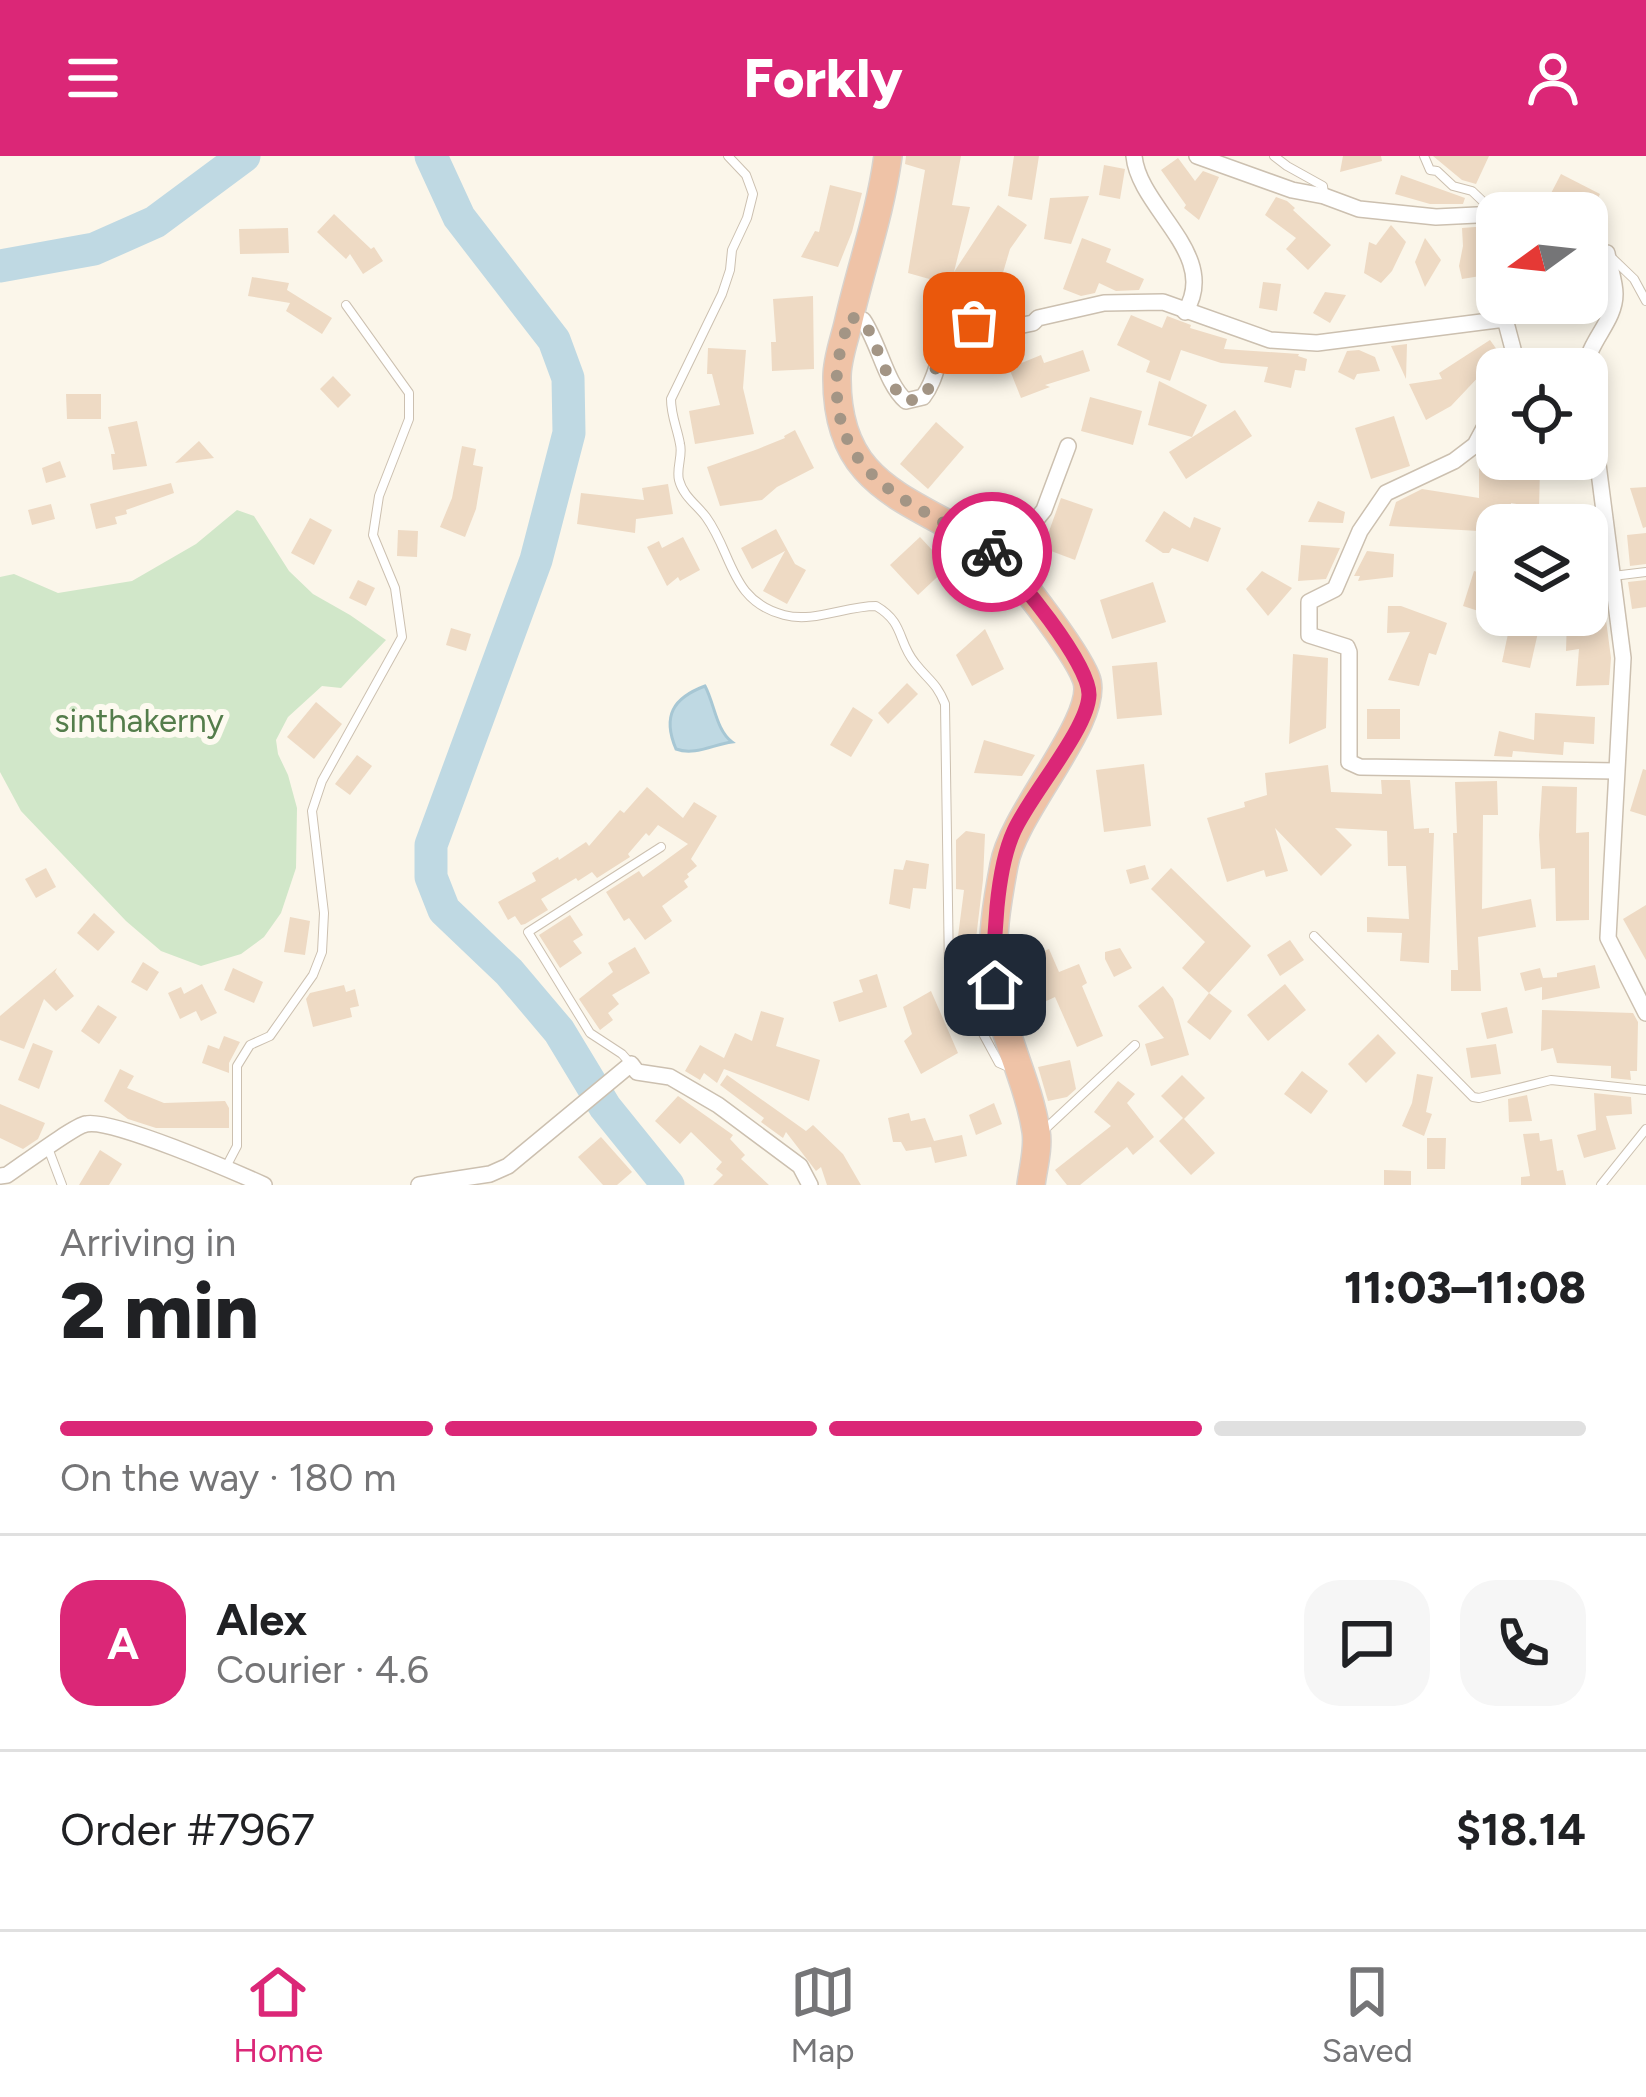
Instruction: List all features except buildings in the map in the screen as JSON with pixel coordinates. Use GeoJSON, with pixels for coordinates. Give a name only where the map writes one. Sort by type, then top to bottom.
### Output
{"type":"FeatureCollection","features":[{"type":"Feature","properties":{"kind":"highway"},"geometry":{"type":"LineString","coordinates":[[888,156],[882,203],[837,369],[838,408],[851,448],[882,486],[988,548],[1049,619],[1088,680],[1083,719],[1012,833],[1004,860],[993,952],[995,985],[1037,1135],[1031,1185]]}},
{"type":"Feature","properties":{"kind":"street"},"geometry":{"type":"LineString","coordinates":[[1134,156],[1136,172],[1183,245],[1193,274],[1196,288],[1186,312]]}},
{"type":"Feature","properties":{"kind":"street"},"geometry":{"type":"LineString","coordinates":[[1197,156],[1359,209],[1436,218],[1476,215]]}},
{"type":"Feature","properties":{"kind":"street"},"geometry":{"type":"LineString","coordinates":[[1608,259],[1616,296],[1608,321]]}},
{"type":"Feature","properties":{"kind":"street"},"geometry":{"type":"LineString","coordinates":[[849,317],[863,320],[872,333],[896,392],[906,401],[923,398],[942,346],[966,322],[998,330],[1104,303],[1163,302],[1270,340],[1317,344],[1505,320],[1512,348]]}},
{"type":"Feature","properties":{"kind":"street"},"geometry":{"type":"LineString","coordinates":[[1476,443],[1454,461],[1386,493],[1360,531],[1335,589],[1309,602],[1309,635],[1347,647],[1349,652],[1348,762],[1360,767],[1616,771]]}},
{"type":"Feature","properties":{"kind":"street"},"geometry":{"type":"LineString","coordinates":[[1002,562],[1043,510],[1068,446]]}},
{"type":"Feature","properties":{"kind":"street"},"geometry":{"type":"LineString","coordinates":[[1600,480],[1623,658],[1608,938],[1646,1013]]}},
{"type":"Feature","properties":{"kind":"street"},"geometry":{"type":"LineString","coordinates":[[419,1185],[490,1174],[508,1166],[631,1064],[637,1072],[670,1077],[718,1105],[800,1166],[810,1185]]}},
{"type":"Feature","properties":{"kind":"street"},"geometry":{"type":"LineString","coordinates":[[0,1177],[82,1124],[100,1123],[264,1185]]}},
{"type":"Feature","properties":{"kind":"lane"},"geometry":{"type":"LineString","coordinates":[[728,156],[746,175],[753,194],[722,294],[671,399],[680,442],[679,480],[707,518],[738,583],[751,598],[786,616],[875,606],[896,620],[912,661],[937,685],[945,704],[949,971],[999,1064],[1021,1072]]}},
{"type":"Feature","properties":{"kind":"lane"},"geometry":{"type":"LineString","coordinates":[[1274,156],[1323,186],[1324,196]]}},
{"type":"Feature","properties":{"kind":"lane"},"geometry":{"type":"LineString","coordinates":[[1424,156],[1430,170],[1476,195]]}},
{"type":"Feature","properties":{"kind":"lane"},"geometry":{"type":"LineString","coordinates":[[1608,255],[1634,279],[1646,301]]}},
{"type":"Feature","properties":{"kind":"lane"},"geometry":{"type":"LineString","coordinates":[[225,1168],[237,1146],[237,1066],[250,1045],[270,1036],[313,975],[322,952],[324,913],[312,811],[322,781],[403,637],[395,588],[374,535],[379,496],[409,419],[409,393],[346,305]]}},
{"type":"Feature","properties":{"kind":"lane"},"geometry":{"type":"LineString","coordinates":[[1612,576],[1646,572]]}},
{"type":"Feature","properties":{"kind":"lane"},"geometry":{"type":"LineString","coordinates":[[631,1064],[590,1033],[528,932],[661,847]]}},
{"type":"Feature","properties":{"kind":"lane"},"geometry":{"type":"LineString","coordinates":[[1314,936],[1473,1097],[1551,1080],[1646,1090]]}},
{"type":"Feature","properties":{"kind":"lane"},"geometry":{"type":"LineString","coordinates":[[1037,1135],[1135,1045]]}},
{"type":"Feature","properties":{"kind":"lane"},"geometry":{"type":"LineString","coordinates":[[1601,1185],[1646,1129]]}},
{"type":"Feature","properties":{"kind":"lane"},"geometry":{"type":"LineString","coordinates":[[48,1148],[62,1185]]}},
{"type":"Feature","properties":{"kind":"green space","name":"sinthakerny"},"geometry":{"type":"Polygon","coordinates":[[[237,510],[254,516],[289,571],[313,594],[386,640],[341,688],[322,686],[288,717],[276,740],[297,808],[296,868],[281,913],[264,937],[241,954],[201,966],[161,951],[126,921],[21,811],[0,772],[0,577],[14,574],[58,593],[132,581],[196,544],[237,510]]]}},
{"type":"Feature","properties":{"kind":"water"},"geometry":{"type":"Polygon","coordinates":[[[705,686],[719,724],[732,742],[676,749],[670,727],[673,710],[685,696],[705,686]]]}},
{"type":"Feature","properties":{"kind":"waterway"},"geometry":{"type":"LineString","coordinates":[[0,266],[94,249],[155,222],[244,156]]}},
{"type":"Feature","properties":{"kind":"waterway"},"geometry":{"type":"LineString","coordinates":[[431,156],[459,217],[554,340],[568,378],[569,433],[536,560],[431,845],[431,877],[444,910],[509,972],[559,1031],[605,1107],[668,1185]]}},
{"type":"Feature","properties":{"kind":"way so far"},"geometry":{"type":"LineString","coordinates":[[974,323],[955,328],[942,346],[923,398],[906,401],[896,392],[872,333],[863,320],[849,317],[837,369],[838,408],[851,448],[882,486],[992,552]]}},
{"type":"Feature","properties":{"kind":"route"},"geometry":{"type":"LineString","coordinates":[[992,552],[1049,619],[1088,680],[1089,696],[1083,719],[1012,833],[1004,860],[993,952],[995,985]]}}]}
